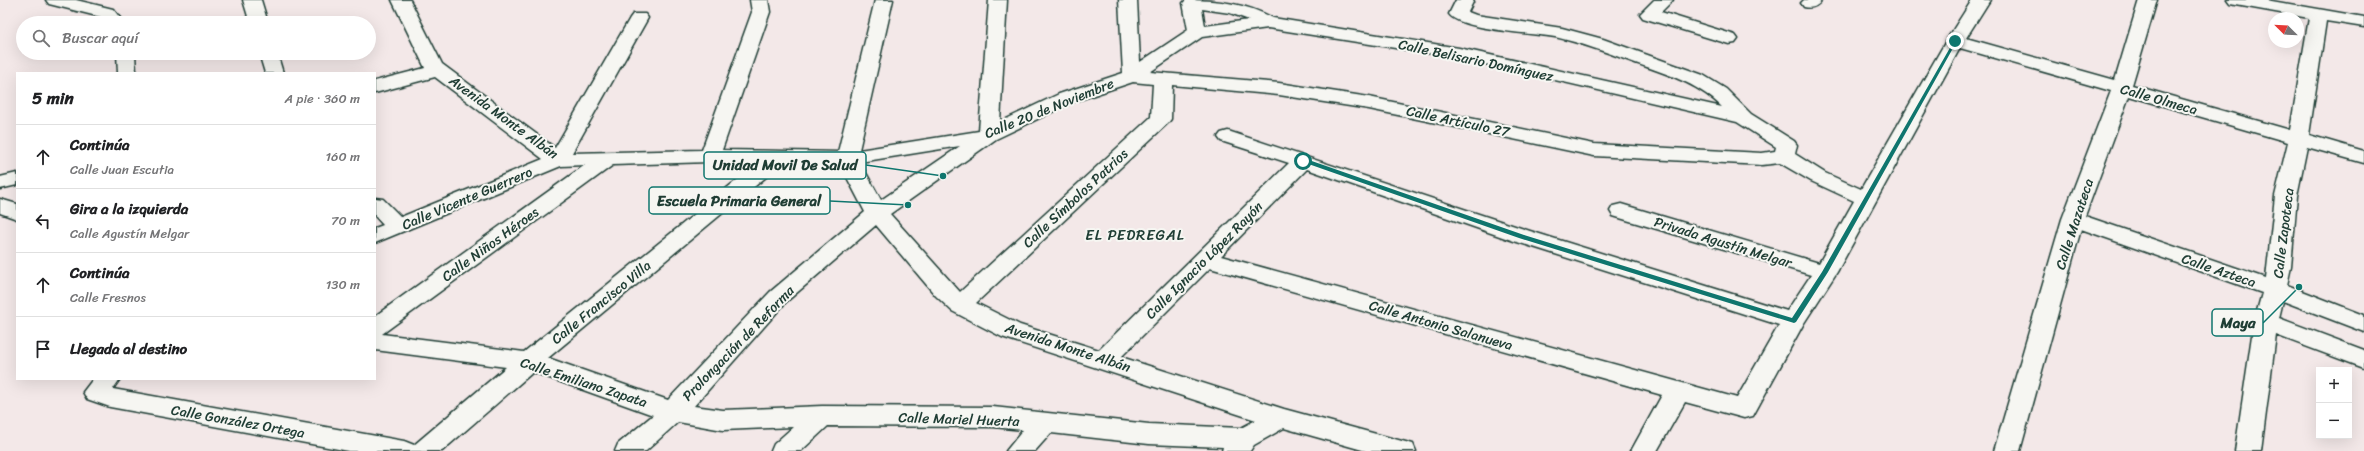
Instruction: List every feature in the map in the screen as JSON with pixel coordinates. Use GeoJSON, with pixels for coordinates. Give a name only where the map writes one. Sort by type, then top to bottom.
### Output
{"type":"FeatureCollection","features":[{"type":"Feature","properties":{"kind":"street"},"geometry":{"type":"LineString","coordinates":[[55,0],[107,13],[109,16]]}},
{"type":"Feature","properties":{"kind":"street"},"geometry":{"type":"LineString","coordinates":[[252,0],[257,16]]}},
{"type":"Feature","properties":{"kind":"street"},"geometry":{"type":"LineString","coordinates":[[401,0],[434,67],[440,70]]}},
{"type":"Feature","properties":{"kind":"street"},"geometry":{"type":"LineString","coordinates":[[710,156],[761,12],[759,0]]}},
{"type":"Feature","properties":{"kind":"street"},"geometry":{"type":"LineString","coordinates":[[847,158],[884,0]]}},
{"type":"Feature","properties":{"kind":"street"},"geometry":{"type":"LineString","coordinates":[[989,134],[998,0]]}},
{"type":"Feature","properties":{"kind":"street"},"geometry":{"type":"LineString","coordinates":[[1128,0],[1132,76]]}},
{"type":"Feature","properties":{"kind":"street"},"geometry":{"type":"LineString","coordinates":[[1465,0],[1458,14],[1472,20],[1556,32],[1579,37],[1696,79],[1719,93],[1744,118]]}},
{"type":"Feature","properties":{"kind":"street"},"geometry":{"type":"LineString","coordinates":[[1664,0],[1649,14],[1729,39]]}},
{"type":"Feature","properties":{"kind":"street"},"geometry":{"type":"LineString","coordinates":[[1228,137],[1522,236],[1794,321],[1825,272],[1865,198],[1955,41],[1981,0]]}},
{"type":"Feature","properties":{"kind":"street","name":"Calle Mazateca"},"geometry":{"type":"LineString","coordinates":[[2007,451],[2073,219],[2122,88],[2148,0]]}},
{"type":"Feature","properties":{"kind":"street"},"geometry":{"type":"LineString","coordinates":[[2236,0],[2318,16],[2364,22]]}},
{"type":"Feature","properties":{"kind":"street"},"geometry":{"type":"LineString","coordinates":[[1197,32],[1192,3],[1229,6],[1251,12],[1268,23]]}},
{"type":"Feature","properties":{"kind":"street","name":"Calle Zapoteca"},"geometry":{"type":"LineString","coordinates":[[2248,451],[2266,322],[2280,267],[2286,196],[2299,139],[2300,122],[2318,16]]}},
{"type":"Feature","properties":{"kind":"street"},"geometry":{"type":"LineString","coordinates":[[558,160],[639,18]]}},
{"type":"Feature","properties":{"kind":"street","name":"Calle Belisario Domínguez"},"geometry":{"type":"LineString","coordinates":[[1132,76],[1197,32],[1268,23],[1459,53],[1744,118],[1787,145],[1784,156]]}},
{"type":"Feature","properties":{"kind":"street","name":"Calle Olmeca"},"geometry":{"type":"LineString","coordinates":[[1955,41],[2364,157]]}},
{"type":"Feature","properties":{"kind":"street"},"geometry":{"type":"LineString","coordinates":[[126,60],[127,72]]}},
{"type":"Feature","properties":{"kind":"street"},"geometry":{"type":"LineString","coordinates":[[270,60],[274,72]]}},
{"type":"Feature","properties":{"kind":"street","name":"Avenida Monte Albán"},"geometry":{"type":"LineString","coordinates":[[376,86],[440,70],[558,160],[606,160],[710,156],[847,158],[877,212],[944,291],[960,305],[1011,331],[1281,418],[1403,451]]}},
{"type":"Feature","properties":{"kind":"street","name":"Calle 20 de Noviembre"},"geometry":{"type":"LineString","coordinates":[[847,158],[989,134],[1066,98],[1132,76]]}},
{"type":"Feature","properties":{"kind":"street","name":"Calle Artículo 27"},"geometry":{"type":"LineString","coordinates":[[1132,76],[1279,89],[1369,102],[1594,150],[1762,159],[1784,156]]}},
{"type":"Feature","properties":{"kind":"street","name":"Calle Símbolos Patrios"},"geometry":{"type":"LineString","coordinates":[[960,305],[1161,118],[1163,79]]}},
{"type":"Feature","properties":{"kind":"street","name":"Prolongación de Reforma"},"geometry":{"type":"LineString","coordinates":[[628,451],[673,412],[778,297],[877,212],[989,134]]}},
{"type":"Feature","properties":{"kind":"street","name":"Calle Francisco Villa"},"geometry":{"type":"LineString","coordinates":[[424,451],[529,361],[779,156]]}},
{"type":"Feature","properties":{"kind":"street"},"geometry":{"type":"LineString","coordinates":[[1784,156],[1818,177],[1865,198]]}},
{"type":"Feature","properties":{"kind":"street","name":"Calle Vicente Guerrero"},"geometry":{"type":"LineString","coordinates":[[376,236],[558,160]]}},
{"type":"Feature","properties":{"kind":"street","name":"Calle Niños Héroes"},"geometry":{"type":"LineString","coordinates":[[376,327],[606,160]]}},
{"type":"Feature","properties":{"kind":"street","name":"Calle Ignacio López Rayón"},"geometry":{"type":"LineString","coordinates":[[1104,360],[1303,161]]}},
{"type":"Feature","properties":{"kind":"street"},"geometry":{"type":"LineString","coordinates":[[0,183],[16,179]]}},
{"type":"Feature","properties":{"kind":"street"},"geometry":{"type":"LineString","coordinates":[[0,205],[16,212]]}},
{"type":"Feature","properties":{"kind":"street"},"geometry":{"type":"LineString","coordinates":[[376,205],[398,227]]}},
{"type":"Feature","properties":{"kind":"street","name":"Privada Agustín Melgar"},"geometry":{"type":"LineString","coordinates":[[1621,211],[1825,272]]}},
{"type":"Feature","properties":{"kind":"street","name":"Calle Azteca"},"geometry":{"type":"LineString","coordinates":[[2073,219],[2275,290],[2364,324]]}},
{"type":"Feature","properties":{"kind":"street","name":"Calle Antonio Salanueva"},"geometry":{"type":"LineString","coordinates":[[1205,259],[1677,392],[1744,409],[1794,321]]}},
{"type":"Feature","properties":{"kind":"street"},"geometry":{"type":"LineString","coordinates":[[2266,322],[2364,359]]}},
{"type":"Feature","properties":{"kind":"street","name":"Calle Emiliano Zapata"},"geometry":{"type":"LineString","coordinates":[[376,342],[529,361],[673,412]]}},
{"type":"Feature","properties":{"kind":"street","name":"Calle González Ortega"},"geometry":{"type":"LineString","coordinates":[[102,386],[110,398],[404,451]]}},
{"type":"Feature","properties":{"kind":"street"},"geometry":{"type":"LineString","coordinates":[[1644,451],[1677,392]]}},
{"type":"Feature","properties":{"kind":"street","name":"Calle Mariel Huerta"},"geometry":{"type":"LineString","coordinates":[[673,412],[723,420],[822,416],[993,417],[1239,444]]}},
{"type":"Feature","properties":{"kind":"street"},"geometry":{"type":"LineString","coordinates":[[784,451],[822,416]]}},
{"type":"Feature","properties":{"kind":"street"},"geometry":{"type":"LineString","coordinates":[[1239,444],[1281,418]]}},
{"type":"Feature","properties":{"kind":"street"},"geometry":{"type":"LineString","coordinates":[[1019,451],[1045,423]]}},
{"type":"Feature","properties":{"kind":"place","name":"Unidad Movil De Salud"},"geometry":{"type":"Point","coordinates":[943,176]}},
{"type":"Feature","properties":{"kind":"place","name":"Escuela Primaria General"},"geometry":{"type":"Point","coordinates":[908,205]}},
{"type":"Feature","properties":{"kind":"place","name":"Maya"},"geometry":{"type":"Point","coordinates":[2299,287]}},
{"type":"Feature","properties":{"kind":"district","name":"EL PEDREGAL"},"geometry":{"type":"Point","coordinates":[1135,235]}},
{"type":"Feature","properties":{"kind":"route"},"geometry":{"type":"LineString","coordinates":[[1303,161],[1522,236],[1794,321],[1825,272],[1865,198],[1955,41]]}}]}
